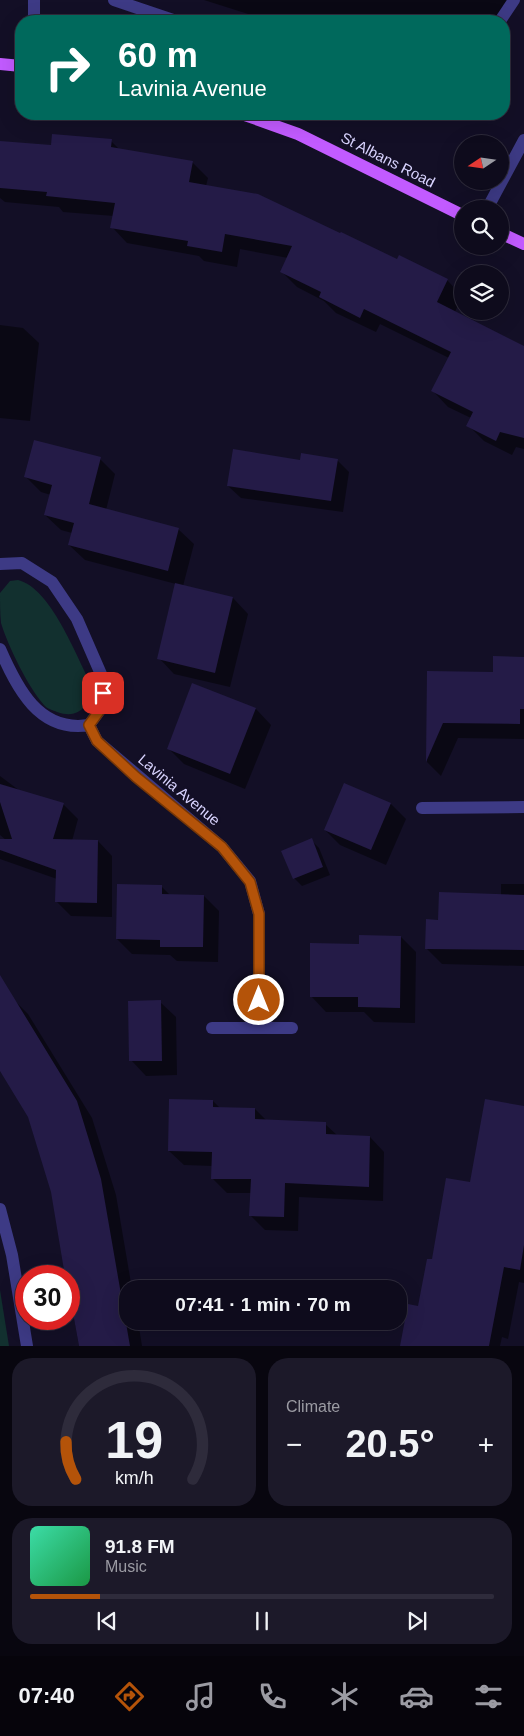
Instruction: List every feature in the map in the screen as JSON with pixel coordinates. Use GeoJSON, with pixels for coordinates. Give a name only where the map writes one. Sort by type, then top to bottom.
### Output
{"type":"FeatureCollection","features":[{"type":"Feature","properties":{"kind":"main road"},"geometry":{"type":"LineString","coordinates":[[0,64],[15,65]]}},
{"type":"Feature","properties":{"kind":"main road","name":"St Albans Road"},"geometry":{"type":"LineString","coordinates":[[259,120],[298,134],[454,211]]}},
{"type":"Feature","properties":{"kind":"main road"},"geometry":{"type":"LineString","coordinates":[[509,237],[524,244]]}},
{"type":"Feature","properties":{"kind":"street"},"geometry":{"type":"LineString","coordinates":[[34,0],[34,15]]}},
{"type":"Feature","properties":{"kind":"street"},"geometry":{"type":"LineString","coordinates":[[114,0],[158,15]]}},
{"type":"Feature","properties":{"kind":"street"},"geometry":{"type":"LineString","coordinates":[[504,15],[514,0]]}},
{"type":"Feature","properties":{"kind":"street"},"geometry":{"type":"LineString","coordinates":[[492,200],[524,140]]}},
{"type":"Feature","properties":{"kind":"street"},"geometry":{"type":"LineString","coordinates":[[0,564],[22,563],[52,582],[77,619],[104,681],[103,706],[89,725],[72,727],[47,719],[26,698],[0,649]]}},
{"type":"Feature","properties":{"kind":"street","name":"Lavinia Avenue"},"geometry":{"type":"LineString","coordinates":[[89,725],[97,741],[136,777],[222,847],[250,882],[259,914],[259,1028]]}},
{"type":"Feature","properties":{"kind":"street"},"geometry":{"type":"LineString","coordinates":[[422,808],[524,807]]}},
{"type":"Feature","properties":{"kind":"street"},"geometry":{"type":"LineString","coordinates":[[212,1028],[292,1028]]}},
{"type":"Feature","properties":{"kind":"street"},"geometry":{"type":"LineString","coordinates":[[0,1209],[12,1255],[27,1346]]}},
{"type":"Feature","properties":{"kind":"green space"},"geometry":{"type":"Polygon","coordinates":[[[18,580],[30,586],[52,609],[91,684],[89,698],[78,712],[65,714],[45,706],[25,677],[13,654],[1,623],[0,593],[10,581],[18,580]]]}},
{"type":"Feature","properties":{"kind":"green space"},"geometry":{"type":"Polygon","coordinates":[[[0,1290],[9,1346],[0,1346],[0,1290]]]}},
{"type":"Feature","properties":{"kind":"building"},"geometry":{"type":"Polygon","coordinates":[[[52,134],[112,139],[111,147],[193,161],[189,182],[258,194],[397,259],[399,255],[448,279],[437,302],[454,311],[454,320],[473,320],[524,346],[524,438],[500,432],[496,441],[466,426],[473,412],[431,391],[451,352],[364,309],[360,318],[319,297],[321,292],[280,272],[292,246],[225,234],[222,252],[187,246],[188,241],[110,228],[115,203],[46,196],[47,192],[0,188],[0,141],[51,145],[52,134]]]}},
{"type":"Feature","properties":{"kind":"building"},"geometry":{"type":"Polygon","coordinates":[[[34,440],[101,457],[89,504],[179,528],[168,571],[68,545],[74,523],[44,515],[52,485],[24,477],[34,440]]]}},
{"type":"Feature","properties":{"kind":"building"},"geometry":{"type":"Polygon","coordinates":[[[233,449],[300,460],[301,453],[338,459],[331,501],[227,486],[233,449]]]}},
{"type":"Feature","properties":{"kind":"building"},"geometry":{"type":"Polygon","coordinates":[[[175,583],[233,597],[215,673],[157,659],[175,583]]]}},
{"type":"Feature","properties":{"kind":"building"},"geometry":{"type":"Polygon","coordinates":[[[493,656],[524,657],[524,709],[520,709],[520,724],[443,723],[426,762],[427,671],[493,672],[493,656]]]}},
{"type":"Feature","properties":{"kind":"building"},"geometry":{"type":"Polygon","coordinates":[[[192,683],[256,708],[230,774],[167,749],[192,683]]]}},
{"type":"Feature","properties":{"kind":"building"},"geometry":{"type":"Polygon","coordinates":[[[344,783],[391,803],[371,850],[324,830],[344,783]]]}},
{"type":"Feature","properties":{"kind":"building"},"geometry":{"type":"Polygon","coordinates":[[[0,784],[64,803],[53,839],[98,840],[97,903],[55,902],[56,870],[0,850],[0,839],[12,839],[0,802],[0,784]]]}},
{"type":"Feature","properties":{"kind":"building"},"geometry":{"type":"Polygon","coordinates":[[[312,838],[323,867],[293,879],[281,851],[312,838]]]}},
{"type":"Feature","properties":{"kind":"building"},"geometry":{"type":"Polygon","coordinates":[[[117,884],[162,885],[162,894],[204,895],[203,947],[160,947],[160,940],[116,939],[117,884]]]}},
{"type":"Feature","properties":{"kind":"building"},"geometry":{"type":"Polygon","coordinates":[[[439,892],[524,895],[524,950],[425,949],[426,919],[438,920],[439,892]]]}},
{"type":"Feature","properties":{"kind":"building"},"geometry":{"type":"Polygon","coordinates":[[[359,935],[401,936],[400,1008],[358,1007],[358,997],[310,997],[310,943],[359,944],[359,935]]]}},
{"type":"Feature","properties":{"kind":"building"},"geometry":{"type":"Polygon","coordinates":[[[0,975],[77,1101],[101,1179],[119,1283],[119,1330],[127,1330],[130,1346],[79,1346],[76,1330],[80,1330],[80,1265],[63,1265],[51,1192],[28,1117],[0,1071],[0,975]]]}},
{"type":"Feature","properties":{"kind":"building"},"geometry":{"type":"Polygon","coordinates":[[[161,1000],[162,1061],[129,1061],[128,1001],[161,1000]]]}},
{"type":"Feature","properties":{"kind":"building"},"geometry":{"type":"Polygon","coordinates":[[[169,1099],[213,1100],[213,1107],[255,1108],[255,1119],[326,1122],[326,1134],[370,1136],[369,1187],[285,1183],[284,1217],[249,1216],[251,1179],[211,1179],[212,1152],[168,1151],[169,1099]]]}},
{"type":"Feature","properties":{"kind":"building"},"geometry":{"type":"Polygon","coordinates":[[[485,1099],[524,1106],[524,1245],[520,1270],[504,1267],[489,1346],[400,1346],[403,1330],[407,1330],[408,1304],[418,1306],[427,1259],[432,1259],[446,1178],[470,1182],[485,1099]]]}},
{"type":"Feature","properties":{"kind":"route"},"geometry":{"type":"LineString","coordinates":[[103,693],[103,706],[89,725],[97,741],[136,777],[222,847],[250,882],[259,914],[259,1000]]}}]}
